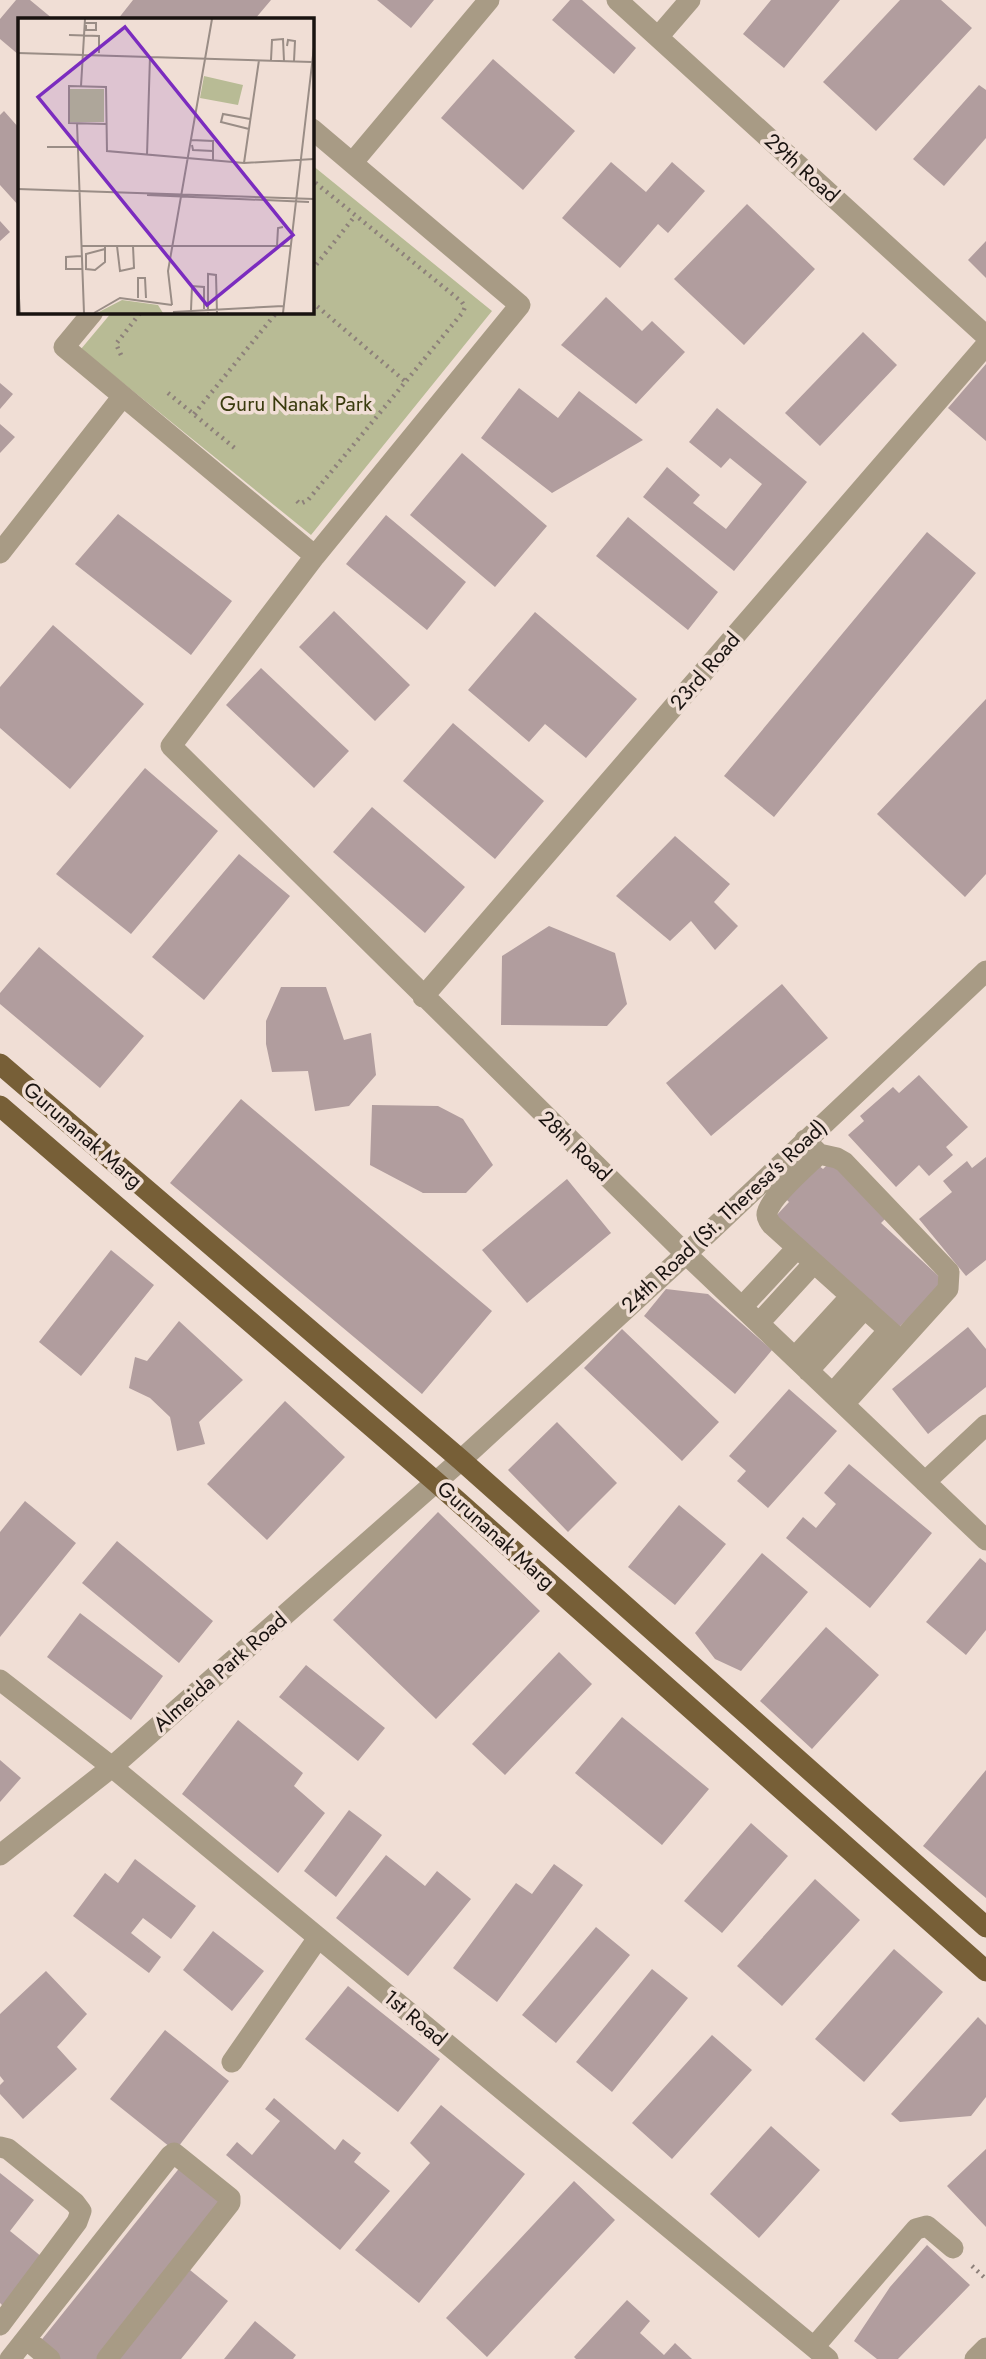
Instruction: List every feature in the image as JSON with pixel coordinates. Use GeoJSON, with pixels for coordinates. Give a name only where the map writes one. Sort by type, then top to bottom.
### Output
{"type":"FeatureCollection","features":[{"type":"Feature","properties":{"kind":"main road","name":"Gurunanak Marg"},"geometry":{"type":"LineString","coordinates":[[0,1064],[461,1460],[986,1927]]}},
{"type":"Feature","properties":{"kind":"main road","name":"Gurunanak Marg"},"geometry":{"type":"LineString","coordinates":[[0,1106],[436,1482],[986,1971]]}},
{"type":"Feature","properties":{"kind":"street"},"geometry":{"type":"LineString","coordinates":[[353,162],[489,0]]}},
{"type":"Feature","properties":{"kind":"street","name":"29th Road"},"geometry":{"type":"LineString","coordinates":[[617,0],[986,336]]}},
{"type":"Feature","properties":{"kind":"street"},"geometry":{"type":"LineString","coordinates":[[658,37],[690,0]]}},
{"type":"Feature","properties":{"kind":"street"},"geometry":{"type":"LineString","coordinates":[[92,313],[64,347],[315,556],[520,305],[313,130]]}},
{"type":"Feature","properties":{"kind":"street","name":"23rd Road"},"geometry":{"type":"LineString","coordinates":[[423,997],[986,345]]}},
{"type":"Feature","properties":{"kind":"street"},"geometry":{"type":"LineString","coordinates":[[0,553],[123,396]]}},
{"type":"Feature","properties":{"kind":"street","name":"28th Road"},"geometry":{"type":"LineString","coordinates":[[315,556],[170,746],[686,1254],[986,1539]]}},
{"type":"Feature","properties":{"kind":"street","name":"24th Road (St. Theresa's Road)"},"geometry":{"type":"LineString","coordinates":[[436,1482],[686,1254],[812,1147],[986,971]]}},
{"type":"Feature","properties":{"kind":"street"},"geometry":{"type":"LineString","coordinates":[[838,1399],[895,1336],[948,1289],[950,1272],[844,1161],[812,1147],[774,1199],[766,1215],[772,1225],[895,1336]]}},
{"type":"Feature","properties":{"kind":"street"},"geometry":{"type":"LineString","coordinates":[[742,1307],[797,1248]]}},
{"type":"Feature","properties":{"kind":"street"},"geometry":{"type":"LineString","coordinates":[[759,1323],[814,1263]]}},
{"type":"Feature","properties":{"kind":"street"},"geometry":{"type":"LineString","coordinates":[[802,1364],[858,1302]]}},
{"type":"Feature","properties":{"kind":"street"},"geometry":{"type":"LineString","coordinates":[[925,1482],[986,1425]]}},
{"type":"Feature","properties":{"kind":"street","name":"Almeida Park Road"},"geometry":{"type":"LineString","coordinates":[[0,1856],[112,1767],[436,1482]]}},
{"type":"Feature","properties":{"kind":"street","name":"1st Road"},"geometry":{"type":"LineString","coordinates":[[0,1680],[112,1767],[821,2353]]}},
{"type":"Feature","properties":{"kind":"street"},"geometry":{"type":"LineString","coordinates":[[232,2062],[318,1938]]}},
{"type":"Feature","properties":{"kind":"street"},"geometry":{"type":"LineString","coordinates":[[0,2147],[8,2149],[75,2203],[81,2211],[77,2222],[0,2324]]}},
{"type":"Feature","properties":{"kind":"street"},"geometry":{"type":"LineString","coordinates":[[10,2359],[174,2153],[230,2198],[230,2203],[107,2359]]}},
{"type":"Feature","properties":{"kind":"street"},"geometry":{"type":"LineString","coordinates":[[821,2353],[921,2226],[927,2227],[953,2248]]}},
{"type":"Feature","properties":{"kind":"street"},"geometry":{"type":"LineString","coordinates":[[26,2339],[50,2359]]}},
{"type":"Feature","properties":{"kind":"street"},"geometry":{"type":"LineString","coordinates":[[975,2359],[986,2348]]}},
{"type":"Feature","properties":{"kind":"path"},"geometry":{"type":"LineString","coordinates":[[290,495],[300,504],[308,500],[464,307],[462,302],[313,181]]}},
{"type":"Feature","properties":{"kind":"path"},"geometry":{"type":"LineString","coordinates":[[313,269],[355,216]]}},
{"type":"Feature","properties":{"kind":"path"},"geometry":{"type":"LineString","coordinates":[[313,304],[406,382]]}},
{"type":"Feature","properties":{"kind":"path"},"geometry":{"type":"LineString","coordinates":[[129,362],[118,353],[116,344],[140,313]]}},
{"type":"Feature","properties":{"kind":"path"},"geometry":{"type":"LineString","coordinates":[[194,414],[276,313]]}},
{"type":"Feature","properties":{"kind":"path"},"geometry":{"type":"LineString","coordinates":[[162,388],[247,459]]}},
{"type":"Feature","properties":{"kind":"green space","name":"Guru Nanak Park"},"geometry":{"type":"Polygon","coordinates":[[[313,166],[492,311],[311,535],[81,349],[111,313],[313,313],[313,166]]]}},
{"type":"Feature","properties":{"kind":"building"},"geometry":{"type":"Polygon","coordinates":[[[16,0],[30,0],[52,18],[18,18],[18,54],[0,39],[0,19],[16,0]]]}},
{"type":"Feature","properties":{"kind":"building"},"geometry":{"type":"Polygon","coordinates":[[[133,0],[271,0],[256,18],[119,18],[133,0]]]}},
{"type":"Feature","properties":{"kind":"building"},"geometry":{"type":"Polygon","coordinates":[[[377,0],[434,0],[411,28],[377,0]]]}},
{"type":"Feature","properties":{"kind":"building"},"geometry":{"type":"Polygon","coordinates":[[[570,0],[582,0],[636,48],[614,74],[552,20],[570,0]]]}},
{"type":"Feature","properties":{"kind":"building"},"geometry":{"type":"Polygon","coordinates":[[[771,0],[840,0],[784,68],[743,34],[771,0]]]}},
{"type":"Feature","properties":{"kind":"building"},"geometry":{"type":"Polygon","coordinates":[[[900,0],[941,0],[972,28],[876,131],[823,82],[900,0]]]}},
{"type":"Feature","properties":{"kind":"building"},"geometry":{"type":"Polygon","coordinates":[[[493,59],[575,131],[523,190],[441,118],[493,59]]]}},
{"type":"Feature","properties":{"kind":"building"},"geometry":{"type":"Polygon","coordinates":[[[979,85],[986,90],[986,138],[944,186],[913,159],[979,85]]]}},
{"type":"Feature","properties":{"kind":"building"},"geometry":{"type":"Polygon","coordinates":[[[4,111],[18,127],[18,205],[0,185],[0,115],[4,111]]]}},
{"type":"Feature","properties":{"kind":"building"},"geometry":{"type":"Polygon","coordinates":[[[611,162],[646,192],[672,162],[705,191],[668,233],[658,224],[620,268],[562,218],[611,162]]]}},
{"type":"Feature","properties":{"kind":"building"},"geometry":{"type":"Polygon","coordinates":[[[747,204],[815,269],[744,345],[674,279],[747,204]]]}},
{"type":"Feature","properties":{"kind":"building"},"geometry":{"type":"Polygon","coordinates":[[[0,221],[10,232],[0,241],[0,221]]]}},
{"type":"Feature","properties":{"kind":"building"},"geometry":{"type":"Polygon","coordinates":[[[986,241],[986,278],[968,260],[986,241]]]}},
{"type":"Feature","properties":{"kind":"building"},"geometry":{"type":"Polygon","coordinates":[[[606,297],[642,331],[652,321],[685,352],[636,404],[561,345],[606,297]]]}},
{"type":"Feature","properties":{"kind":"building"},"geometry":{"type":"Polygon","coordinates":[[[863,332],[897,365],[820,446],[785,413],[863,332]]]}},
{"type":"Feature","properties":{"kind":"building"},"geometry":{"type":"Polygon","coordinates":[[[986,364],[986,441],[948,408],[986,364]]]}},
{"type":"Feature","properties":{"kind":"building"},"geometry":{"type":"Polygon","coordinates":[[[0,383],[13,394],[0,409],[0,383]]]}},
{"type":"Feature","properties":{"kind":"building"},"geometry":{"type":"Polygon","coordinates":[[[519,388],[558,418],[579,391],[643,440],[552,493],[481,438],[519,388]]]}},
{"type":"Feature","properties":{"kind":"building"},"geometry":{"type":"Polygon","coordinates":[[[717,408],[807,482],[734,571],[643,497],[667,467],[700,495],[693,503],[726,529],[762,484],[730,458],[721,468],[689,442],[717,408]]]}},
{"type":"Feature","properties":{"kind":"building"},"geometry":{"type":"Polygon","coordinates":[[[0,424],[15,437],[0,453],[0,424]]]}},
{"type":"Feature","properties":{"kind":"building"},"geometry":{"type":"Polygon","coordinates":[[[462,453],[547,526],[495,587],[410,515],[462,453]]]}},
{"type":"Feature","properties":{"kind":"building"},"geometry":{"type":"Polygon","coordinates":[[[118,514],[232,601],[191,655],[75,564],[118,514]]]}},
{"type":"Feature","properties":{"kind":"building"},"geometry":{"type":"Polygon","coordinates":[[[386,515],[466,582],[427,630],[346,564],[386,515]]]}},
{"type":"Feature","properties":{"kind":"building"},"geometry":{"type":"Polygon","coordinates":[[[628,517],[718,592],[688,630],[596,556],[628,517]]]}},
{"type":"Feature","properties":{"kind":"building"},"geometry":{"type":"Polygon","coordinates":[[[927,532],[976,573],[774,817],[724,776],[927,532]]]}},
{"type":"Feature","properties":{"kind":"building"},"geometry":{"type":"Polygon","coordinates":[[[334,611],[410,685],[375,721],[299,647],[334,611]]]}},
{"type":"Feature","properties":{"kind":"building"},"geometry":{"type":"Polygon","coordinates":[[[535,612],[637,699],[586,758],[545,724],[529,742],[468,690],[535,612]]]}},
{"type":"Feature","properties":{"kind":"building"},"geometry":{"type":"Polygon","coordinates":[[[53,625],[144,704],[70,789],[0,728],[0,687],[53,625]]]}},
{"type":"Feature","properties":{"kind":"building"},"geometry":{"type":"Polygon","coordinates":[[[261,668],[349,751],[314,788],[226,705],[261,668]]]}},
{"type":"Feature","properties":{"kind":"building"},"geometry":{"type":"Polygon","coordinates":[[[986,699],[986,874],[965,897],[877,814],[986,699]]]}},
{"type":"Feature","properties":{"kind":"building"},"geometry":{"type":"Polygon","coordinates":[[[453,723],[544,801],[495,859],[403,781],[453,723]]]}},
{"type":"Feature","properties":{"kind":"building"},"geometry":{"type":"Polygon","coordinates":[[[145,768],[218,831],[131,934],[56,874],[145,768]]]}},
{"type":"Feature","properties":{"kind":"building"},"geometry":{"type":"Polygon","coordinates":[[[372,807],[465,887],[425,933],[333,852],[372,807]]]}},
{"type":"Feature","properties":{"kind":"building"},"geometry":{"type":"Polygon","coordinates":[[[675,836],[730,884],[714,902],[738,926],[715,950],[691,921],[670,941],[616,896],[675,836]]]}},
{"type":"Feature","properties":{"kind":"building"},"geometry":{"type":"Polygon","coordinates":[[[239,854],[290,896],[204,1000],[152,957],[239,854]]]}},
{"type":"Feature","properties":{"kind":"building"},"geometry":{"type":"Polygon","coordinates":[[[549,926],[615,953],[627,1004],[607,1026],[501,1025],[502,956],[549,926]]]}},
{"type":"Feature","properties":{"kind":"building"},"geometry":{"type":"Polygon","coordinates":[[[39,947],[144,1036],[100,1088],[0,1004],[0,993],[39,947]]]}},
{"type":"Feature","properties":{"kind":"building"},"geometry":{"type":"Polygon","coordinates":[[[782,984],[828,1038],[711,1136],[666,1083],[782,984]]]}},
{"type":"Feature","properties":{"kind":"building"},"geometry":{"type":"Polygon","coordinates":[[[281,987],[326,987],[344,1040],[371,1033],[376,1075],[349,1106],[315,1111],[308,1071],[272,1072],[266,1044],[266,1021],[281,987]]]}},
{"type":"Feature","properties":{"kind":"building"},"geometry":{"type":"Polygon","coordinates":[[[919,1075],[968,1127],[946,1147],[953,1155],[929,1176],[919,1165],[896,1187],[848,1135],[864,1121],[860,1116],[893,1087],[899,1093],[919,1075]]]}},
{"type":"Feature","properties":{"kind":"building"},"geometry":{"type":"Polygon","coordinates":[[[241,1099],[492,1311],[422,1394],[170,1183],[241,1099]]]}},
{"type":"Feature","properties":{"kind":"building"},"geometry":{"type":"Polygon","coordinates":[[[372,1105],[438,1106],[463,1119],[493,1165],[466,1193],[423,1193],[370,1165],[372,1105]]]}},
{"type":"Feature","properties":{"kind":"building"},"geometry":{"type":"Polygon","coordinates":[[[986,1157],[986,1260],[966,1276],[919,1219],[952,1192],[943,1181],[967,1161],[972,1168],[986,1157]]]}},
{"type":"Feature","properties":{"kind":"building"},"geometry":{"type":"Polygon","coordinates":[[[832,1160],[888,1216],[881,1223],[946,1283],[895,1331],[774,1218],[789,1202],[786,1199],[818,1165],[823,1169],[832,1160]]]}},
{"type":"Feature","properties":{"kind":"building"},"geometry":{"type":"Polygon","coordinates":[[[567,1179],[611,1233],[527,1303],[482,1250],[567,1179]]]}},
{"type":"Feature","properties":{"kind":"building"},"geometry":{"type":"Polygon","coordinates":[[[111,1250],[154,1285],[81,1376],[39,1342],[111,1250]]]}},
{"type":"Feature","properties":{"kind":"building"},"geometry":{"type":"Polygon","coordinates":[[[666,1289],[708,1294],[772,1350],[735,1394],[644,1316],[666,1289]]]}},
{"type":"Feature","properties":{"kind":"building"},"geometry":{"type":"Polygon","coordinates":[[[179,1321],[243,1380],[199,1422],[205,1444],[177,1451],[170,1417],[150,1398],[129,1388],[135,1357],[147,1361],[179,1321]]]}},
{"type":"Feature","properties":{"kind":"building"},"geometry":{"type":"Polygon","coordinates":[[[968,1327],[986,1349],[986,1387],[928,1434],[892,1389],[968,1327]]]}},
{"type":"Feature","properties":{"kind":"building"},"geometry":{"type":"Polygon","coordinates":[[[622,1329],[719,1422],[682,1461],[584,1368],[622,1329]]]}},
{"type":"Feature","properties":{"kind":"building"},"geometry":{"type":"Polygon","coordinates":[[[789,1389],[837,1431],[768,1508],[737,1481],[746,1471],[729,1456],[789,1389]]]}},
{"type":"Feature","properties":{"kind":"building"},"geometry":{"type":"Polygon","coordinates":[[[285,1401],[345,1457],[267,1540],[207,1484],[285,1401]]]}},
{"type":"Feature","properties":{"kind":"building"},"geometry":{"type":"Polygon","coordinates":[[[557,1422],[617,1483],[568,1532],[508,1470],[557,1422]]]}},
{"type":"Feature","properties":{"kind":"building"},"geometry":{"type":"Polygon","coordinates":[[[849,1464],[932,1533],[870,1608],[786,1538],[803,1517],[816,1528],[836,1504],[824,1493],[849,1464]]]}},
{"type":"Feature","properties":{"kind":"building"},"geometry":{"type":"Polygon","coordinates":[[[25,1501],[76,1543],[0,1637],[0,1532],[25,1501]]]}},
{"type":"Feature","properties":{"kind":"building"},"geometry":{"type":"Polygon","coordinates":[[[679,1505],[726,1544],[675,1605],[628,1567],[679,1505]]]}},
{"type":"Feature","properties":{"kind":"building"},"geometry":{"type":"Polygon","coordinates":[[[438,1512],[540,1611],[436,1719],[333,1620],[438,1512]]]}},
{"type":"Feature","properties":{"kind":"building"},"geometry":{"type":"Polygon","coordinates":[[[117,1541],[213,1621],[179,1663],[82,1583],[117,1541]]]}},
{"type":"Feature","properties":{"kind":"building"},"geometry":{"type":"Polygon","coordinates":[[[762,1553],[808,1592],[741,1671],[715,1659],[695,1633],[762,1553]]]}},
{"type":"Feature","properties":{"kind":"building"},"geometry":{"type":"Polygon","coordinates":[[[980,1558],[986,1563],[986,1630],[966,1655],[926,1622],[980,1558]]]}},
{"type":"Feature","properties":{"kind":"building"},"geometry":{"type":"Polygon","coordinates":[[[80,1613],[163,1676],[131,1720],[47,1657],[80,1613]]]}},
{"type":"Feature","properties":{"kind":"building"},"geometry":{"type":"Polygon","coordinates":[[[826,1627],[879,1675],[812,1749],[760,1701],[826,1627]]]}},
{"type":"Feature","properties":{"kind":"building"},"geometry":{"type":"Polygon","coordinates":[[[559,1652],[592,1684],[505,1775],[472,1744],[559,1652]]]}},
{"type":"Feature","properties":{"kind":"building"},"geometry":{"type":"Polygon","coordinates":[[[306,1665],[385,1728],[358,1761],[279,1697],[306,1665]]]}},
{"type":"Feature","properties":{"kind":"building"},"geometry":{"type":"Polygon","coordinates":[[[622,1717],[709,1789],[662,1845],[575,1773],[622,1717]]]}},
{"type":"Feature","properties":{"kind":"building"},"geometry":{"type":"Polygon","coordinates":[[[238,1720],[303,1773],[294,1786],[325,1813],[278,1873],[182,1794],[238,1720]]]}},
{"type":"Feature","properties":{"kind":"building"},"geometry":{"type":"Polygon","coordinates":[[[0,1760],[21,1778],[0,1802],[0,1760]]]}},
{"type":"Feature","properties":{"kind":"building"},"geometry":{"type":"Polygon","coordinates":[[[986,1770],[986,1898],[923,1846],[986,1770]]]}},
{"type":"Feature","properties":{"kind":"building"},"geometry":{"type":"Polygon","coordinates":[[[349,1810],[382,1835],[336,1897],[304,1871],[349,1810]]]}},
{"type":"Feature","properties":{"kind":"building"},"geometry":{"type":"Polygon","coordinates":[[[751,1823],[788,1856],[722,1933],[684,1901],[751,1823]]]}},
{"type":"Feature","properties":{"kind":"building"},"geometry":{"type":"Polygon","coordinates":[[[386,1855],[425,1886],[437,1871],[471,1899],[408,1976],[336,1918],[386,1855]]]}},
{"type":"Feature","properties":{"kind":"building"},"geometry":{"type":"Polygon","coordinates":[[[135,1859],[196,1906],[171,1939],[143,1918],[131,1933],[161,1957],[149,1973],[73,1916],[105,1873],[118,1883],[135,1859]]]}},
{"type":"Feature","properties":{"kind":"building"},"geometry":{"type":"Polygon","coordinates":[[[554,1864],[583,1885],[497,2002],[453,1968],[516,1883],[532,1894],[554,1864]]]}},
{"type":"Feature","properties":{"kind":"building"},"geometry":{"type":"Polygon","coordinates":[[[815,1879],[860,1920],[782,2006],[737,1966],[815,1879]]]}},
{"type":"Feature","properties":{"kind":"building"},"geometry":{"type":"Polygon","coordinates":[[[596,1927],[630,1955],[556,2043],[522,2015],[596,1927]]]}},
{"type":"Feature","properties":{"kind":"building"},"geometry":{"type":"Polygon","coordinates":[[[213,1931],[264,1971],[232,2011],[183,1970],[213,1931]]]}},
{"type":"Feature","properties":{"kind":"building"},"geometry":{"type":"Polygon","coordinates":[[[894,1949],[943,1992],[864,2082],[815,2039],[894,1949]]]}},
{"type":"Feature","properties":{"kind":"building"},"geometry":{"type":"Polygon","coordinates":[[[652,1969],[688,1998],[612,2092],[576,2062],[652,1969]]]}},
{"type":"Feature","properties":{"kind":"building"},"geometry":{"type":"Polygon","coordinates":[[[46,1971],[87,2014],[57,2047],[77,2069],[23,2119],[0,2094],[0,2085],[4,2081],[0,2076],[0,2014],[46,1971]]]}},
{"type":"Feature","properties":{"kind":"building"},"geometry":{"type":"Polygon","coordinates":[[[348,1986],[440,2059],[398,2112],[305,2039],[348,1986]]]}},
{"type":"Feature","properties":{"kind":"building"},"geometry":{"type":"Polygon","coordinates":[[[978,2017],[986,2025],[986,2097],[971,2116],[900,2122],[891,2114],[978,2017]]]}},
{"type":"Feature","properties":{"kind":"building"},"geometry":{"type":"Polygon","coordinates":[[[165,2030],[229,2081],[175,2151],[110,2099],[165,2030]]]}},
{"type":"Feature","properties":{"kind":"building"},"geometry":{"type":"Polygon","coordinates":[[[712,2035],[752,2070],[672,2159],[632,2123],[712,2035]]]}},
{"type":"Feature","properties":{"kind":"building"},"geometry":{"type":"Polygon","coordinates":[[[274,2098],[335,2150],[343,2139],[361,2153],[354,2162],[390,2191],[340,2250],[226,2155],[237,2142],[252,2155],[280,2121],[265,2109],[274,2098]]]}},
{"type":"Feature","properties":{"kind":"building"},"geometry":{"type":"Polygon","coordinates":[[[441,2105],[525,2174],[419,2303],[355,2250],[430,2163],[410,2143],[441,2105]]]}},
{"type":"Feature","properties":{"kind":"building"},"geometry":{"type":"Polygon","coordinates":[[[771,2126],[820,2170],[759,2238],[710,2194],[771,2126]]]}},
{"type":"Feature","properties":{"kind":"building"},"geometry":{"type":"Polygon","coordinates":[[[986,2149],[986,2227],[947,2186],[986,2149]]]}},
{"type":"Feature","properties":{"kind":"building"},"geometry":{"type":"Polygon","coordinates":[[[181,2166],[226,2201],[100,2359],[59,2359],[39,2343],[181,2166]]]}},
{"type":"Feature","properties":{"kind":"building"},"geometry":{"type":"Polygon","coordinates":[[[0,2173],[34,2200],[10,2231],[42,2257],[3,2306],[0,2303],[0,2173]]]}},
{"type":"Feature","properties":{"kind":"building"},"geometry":{"type":"Polygon","coordinates":[[[574,2181],[615,2220],[487,2357],[446,2318],[574,2181]]]}},
{"type":"Feature","properties":{"kind":"building"},"geometry":{"type":"Polygon","coordinates":[[[927,2245],[970,2285],[898,2359],[877,2359],[854,2341],[890,2287],[927,2245]]]}},
{"type":"Feature","properties":{"kind":"building"},"geometry":{"type":"Polygon","coordinates":[[[190,2270],[228,2301],[181,2359],[118,2359],[190,2270]]]}},
{"type":"Feature","properties":{"kind":"building"},"geometry":{"type":"Polygon","coordinates":[[[627,2300],[650,2321],[640,2333],[664,2355],[675,2343],[692,2359],[576,2359],[574,2357],[627,2300]]]}},
{"type":"Feature","properties":{"kind":"building"},"geometry":{"type":"Polygon","coordinates":[[[255,2321],[296,2355],[293,2359],[224,2359],[255,2321]]]}}]}
